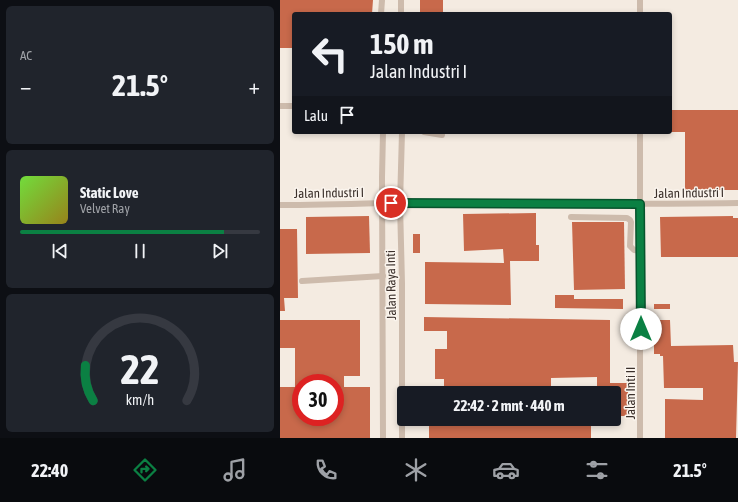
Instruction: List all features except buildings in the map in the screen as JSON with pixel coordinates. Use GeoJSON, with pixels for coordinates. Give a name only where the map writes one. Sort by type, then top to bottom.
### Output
{"type":"FeatureCollection","features":[{"type":"Feature","properties":{"kind":"street"},"geometry":{"type":"LineString","coordinates":[[381,12],[382,0]]}},
{"type":"Feature","properties":{"kind":"street"},"geometry":{"type":"LineString","coordinates":[[401,0],[401,12]]}},
{"type":"Feature","properties":{"kind":"street"},"geometry":{"type":"LineString","coordinates":[[640,0],[640,12]]}},
{"type":"Feature","properties":{"kind":"street"},"geometry":{"type":"LineString","coordinates":[[280,106],[292,106]]}},
{"type":"Feature","properties":{"kind":"street","name":"Jalan Raya Inti"},"geometry":{"type":"LineString","coordinates":[[383,134],[383,438]]}},
{"type":"Feature","properties":{"kind":"street","name":"Jalan Raya Inti"},"geometry":{"type":"LineString","coordinates":[[402,134],[400,204],[402,260],[402,438]]}},
{"type":"Feature","properties":{"kind":"street"},"geometry":{"type":"LineString","coordinates":[[436,134],[442,135]]}},
{"type":"Feature","properties":{"kind":"street","name":"Jalan Inti II"},"geometry":{"type":"LineString","coordinates":[[640,134],[640,438]]}},
{"type":"Feature","properties":{"kind":"street","name":"Jalan Industri I"},"geometry":{"type":"LineString","coordinates":[[280,205],[382,203],[738,203]]}},
{"type":"Feature","properties":{"kind":"street"},"geometry":{"type":"LineString","coordinates":[[571,217],[627,218],[631,222],[630,246],[634,250],[641,251]]}},
{"type":"Feature","properties":{"kind":"street"},"geometry":{"type":"LineString","coordinates":[[302,281],[383,276]]}},
{"type":"Feature","properties":{"kind":"route"},"geometry":{"type":"LineString","coordinates":[[391,203],[640,204],[641,329]]}}]}
